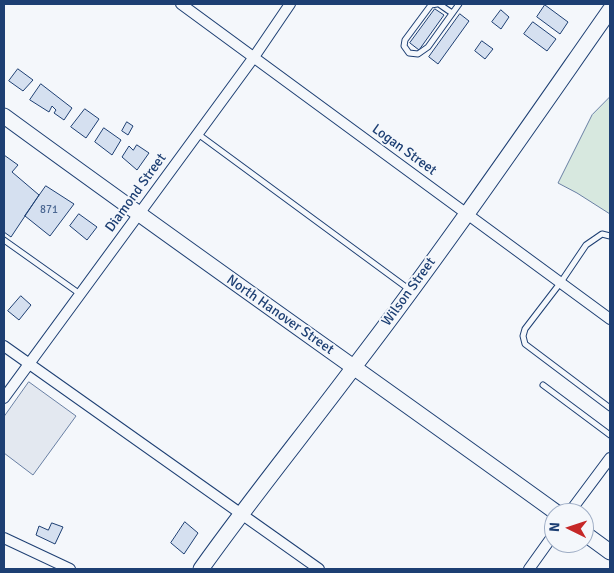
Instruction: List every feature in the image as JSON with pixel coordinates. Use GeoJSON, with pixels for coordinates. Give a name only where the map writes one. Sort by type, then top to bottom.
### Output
{"type":"FeatureCollection","features":[{"type":"Feature","properties":{"kind":"street","name":"Logan Street"},"geometry":{"type":"LineString","coordinates":[[181,4],[610,319]]}},
{"type":"Feature","properties":{"kind":"street","name":"Diamond Street"},"geometry":{"type":"LineString","coordinates":[[4,398],[254,57],[290,4]]}},
{"type":"Feature","properties":{"kind":"street","name":"Wilson Street"},"geometry":{"type":"LineString","coordinates":[[202,569],[241,512],[355,367],[468,213],[610,10]]}},
{"type":"Feature","properties":{"kind":"street","name":"North Hanover Street"},"geometry":{"type":"LineString","coordinates":[[4,116],[544,504]]}},
{"type":"Feature","properties":{"kind":"street"},"geometry":{"type":"LineString","coordinates":[[4,346],[320,569]]}},
{"type":"Feature","properties":{"kind":"street"},"geometry":{"type":"LineString","coordinates":[[576,503],[610,458]]}},
{"type":"Feature","properties":{"kind":"street"},"geometry":{"type":"LineString","coordinates":[[4,538],[70,569]]}},
{"type":"Feature","properties":{"kind":"street"},"geometry":{"type":"LineString","coordinates":[[594,540],[610,552]]}},
{"type":"Feature","properties":{"kind":"street"},"geometry":{"type":"LineString","coordinates":[[529,569],[544,548]]}},
{"type":"Feature","properties":{"kind":"lane"},"geometry":{"type":"LineString","coordinates":[[452,13],[438,4],[431,5],[405,40],[404,46],[409,53],[418,54],[428,48],[452,13],[458,4]]}},
{"type":"Feature","properties":{"kind":"lane"},"geometry":{"type":"LineString","coordinates":[[197,134],[411,291]]}},
{"type":"Feature","properties":{"kind":"lane"},"geometry":{"type":"LineString","coordinates":[[610,236],[602,234],[586,245],[525,329],[523,336],[525,344],[610,408]]}},
{"type":"Feature","properties":{"kind":"lane"},"geometry":{"type":"LineString","coordinates":[[4,240],[80,294]]}},
{"type":"Feature","properties":{"kind":"lane"},"geometry":{"type":"LineString","coordinates":[[543,385],[610,435]]}},
{"type":"Feature","properties":{"kind":"shaded area"},"geometry":{"type":"Polygon","coordinates":[[[610,97],[610,214],[558,183],[592,115],[610,97]]]}},
{"type":"Feature","properties":{"kind":"shaded area"},"geometry":{"type":"Polygon","coordinates":[[[29,382],[76,416],[33,475],[4,453],[4,417],[29,382]]]}},
{"type":"Feature","properties":{"kind":"building"},"geometry":{"type":"Polygon","coordinates":[[[545,5],[568,22],[560,34],[537,17],[545,5]]]}},
{"type":"Feature","properties":{"kind":"building"},"geometry":{"type":"Polygon","coordinates":[[[435,9],[444,15],[419,50],[410,43],[435,9]]]}},
{"type":"Feature","properties":{"kind":"building"},"geometry":{"type":"Polygon","coordinates":[[[501,10],[509,17],[501,29],[492,22],[501,10]]]}},
{"type":"Feature","properties":{"kind":"building"},"geometry":{"type":"Polygon","coordinates":[[[460,14],[469,21],[438,64],[429,57],[460,14]]]}},
{"type":"Feature","properties":{"kind":"building"},"geometry":{"type":"Polygon","coordinates":[[[533,22],[556,39],[547,51],[524,34],[533,22]]]}},
{"type":"Feature","properties":{"kind":"building"},"geometry":{"type":"Polygon","coordinates":[[[482,41],[493,49],[485,59],[475,51],[482,41]]]}},
{"type":"Feature","properties":{"kind":"building"},"geometry":{"type":"Polygon","coordinates":[[[18,69],[33,80],[23,91],[9,81],[18,69]]]}},
{"type":"Feature","properties":{"kind":"building"},"geometry":{"type":"Polygon","coordinates":[[[41,84],[72,108],[64,120],[54,113],[56,110],[52,106],[49,112],[30,100],[41,84]]]}},
{"type":"Feature","properties":{"kind":"building"},"geometry":{"type":"Polygon","coordinates":[[[85,109],[99,119],[86,138],[71,127],[85,109]]]}},
{"type":"Feature","properties":{"kind":"building"},"geometry":{"type":"Polygon","coordinates":[[[127,122],[133,126],[128,135],[122,131],[127,122]]]}},
{"type":"Feature","properties":{"kind":"building"},"geometry":{"type":"Polygon","coordinates":[[[104,128],[121,140],[112,155],[95,142],[104,128]]]}},
{"type":"Feature","properties":{"kind":"building"},"geometry":{"type":"Polygon","coordinates":[[[137,145],[149,153],[137,170],[122,157],[129,146],[133,150],[137,145]]]}},
{"type":"Feature","properties":{"kind":"building"},"geometry":{"type":"Polygon","coordinates":[[[4,155],[18,165],[12,172],[39,195],[11,237],[4,232],[4,155]]]}},
{"type":"Feature","properties":{"kind":"building"},"geometry":{"type":"Polygon","coordinates":[[[46,186],[74,204],[50,236],[25,216],[46,186]]]}},
{"type":"Feature","properties":{"kind":"building"},"geometry":{"type":"Polygon","coordinates":[[[79,214],[97,227],[87,240],[70,226],[79,214]]]}},
{"type":"Feature","properties":{"kind":"building"},"geometry":{"type":"Polygon","coordinates":[[[21,296],[31,305],[19,320],[8,311],[21,296]]]}},
{"type":"Feature","properties":{"kind":"building"},"geometry":{"type":"Polygon","coordinates":[[[185,522],[198,533],[184,554],[171,543],[185,522]]]}},
{"type":"Feature","properties":{"kind":"building"},"geometry":{"type":"Polygon","coordinates":[[[52,523],[63,527],[55,544],[36,535],[39,526],[48,530],[52,523]]]}}]}
